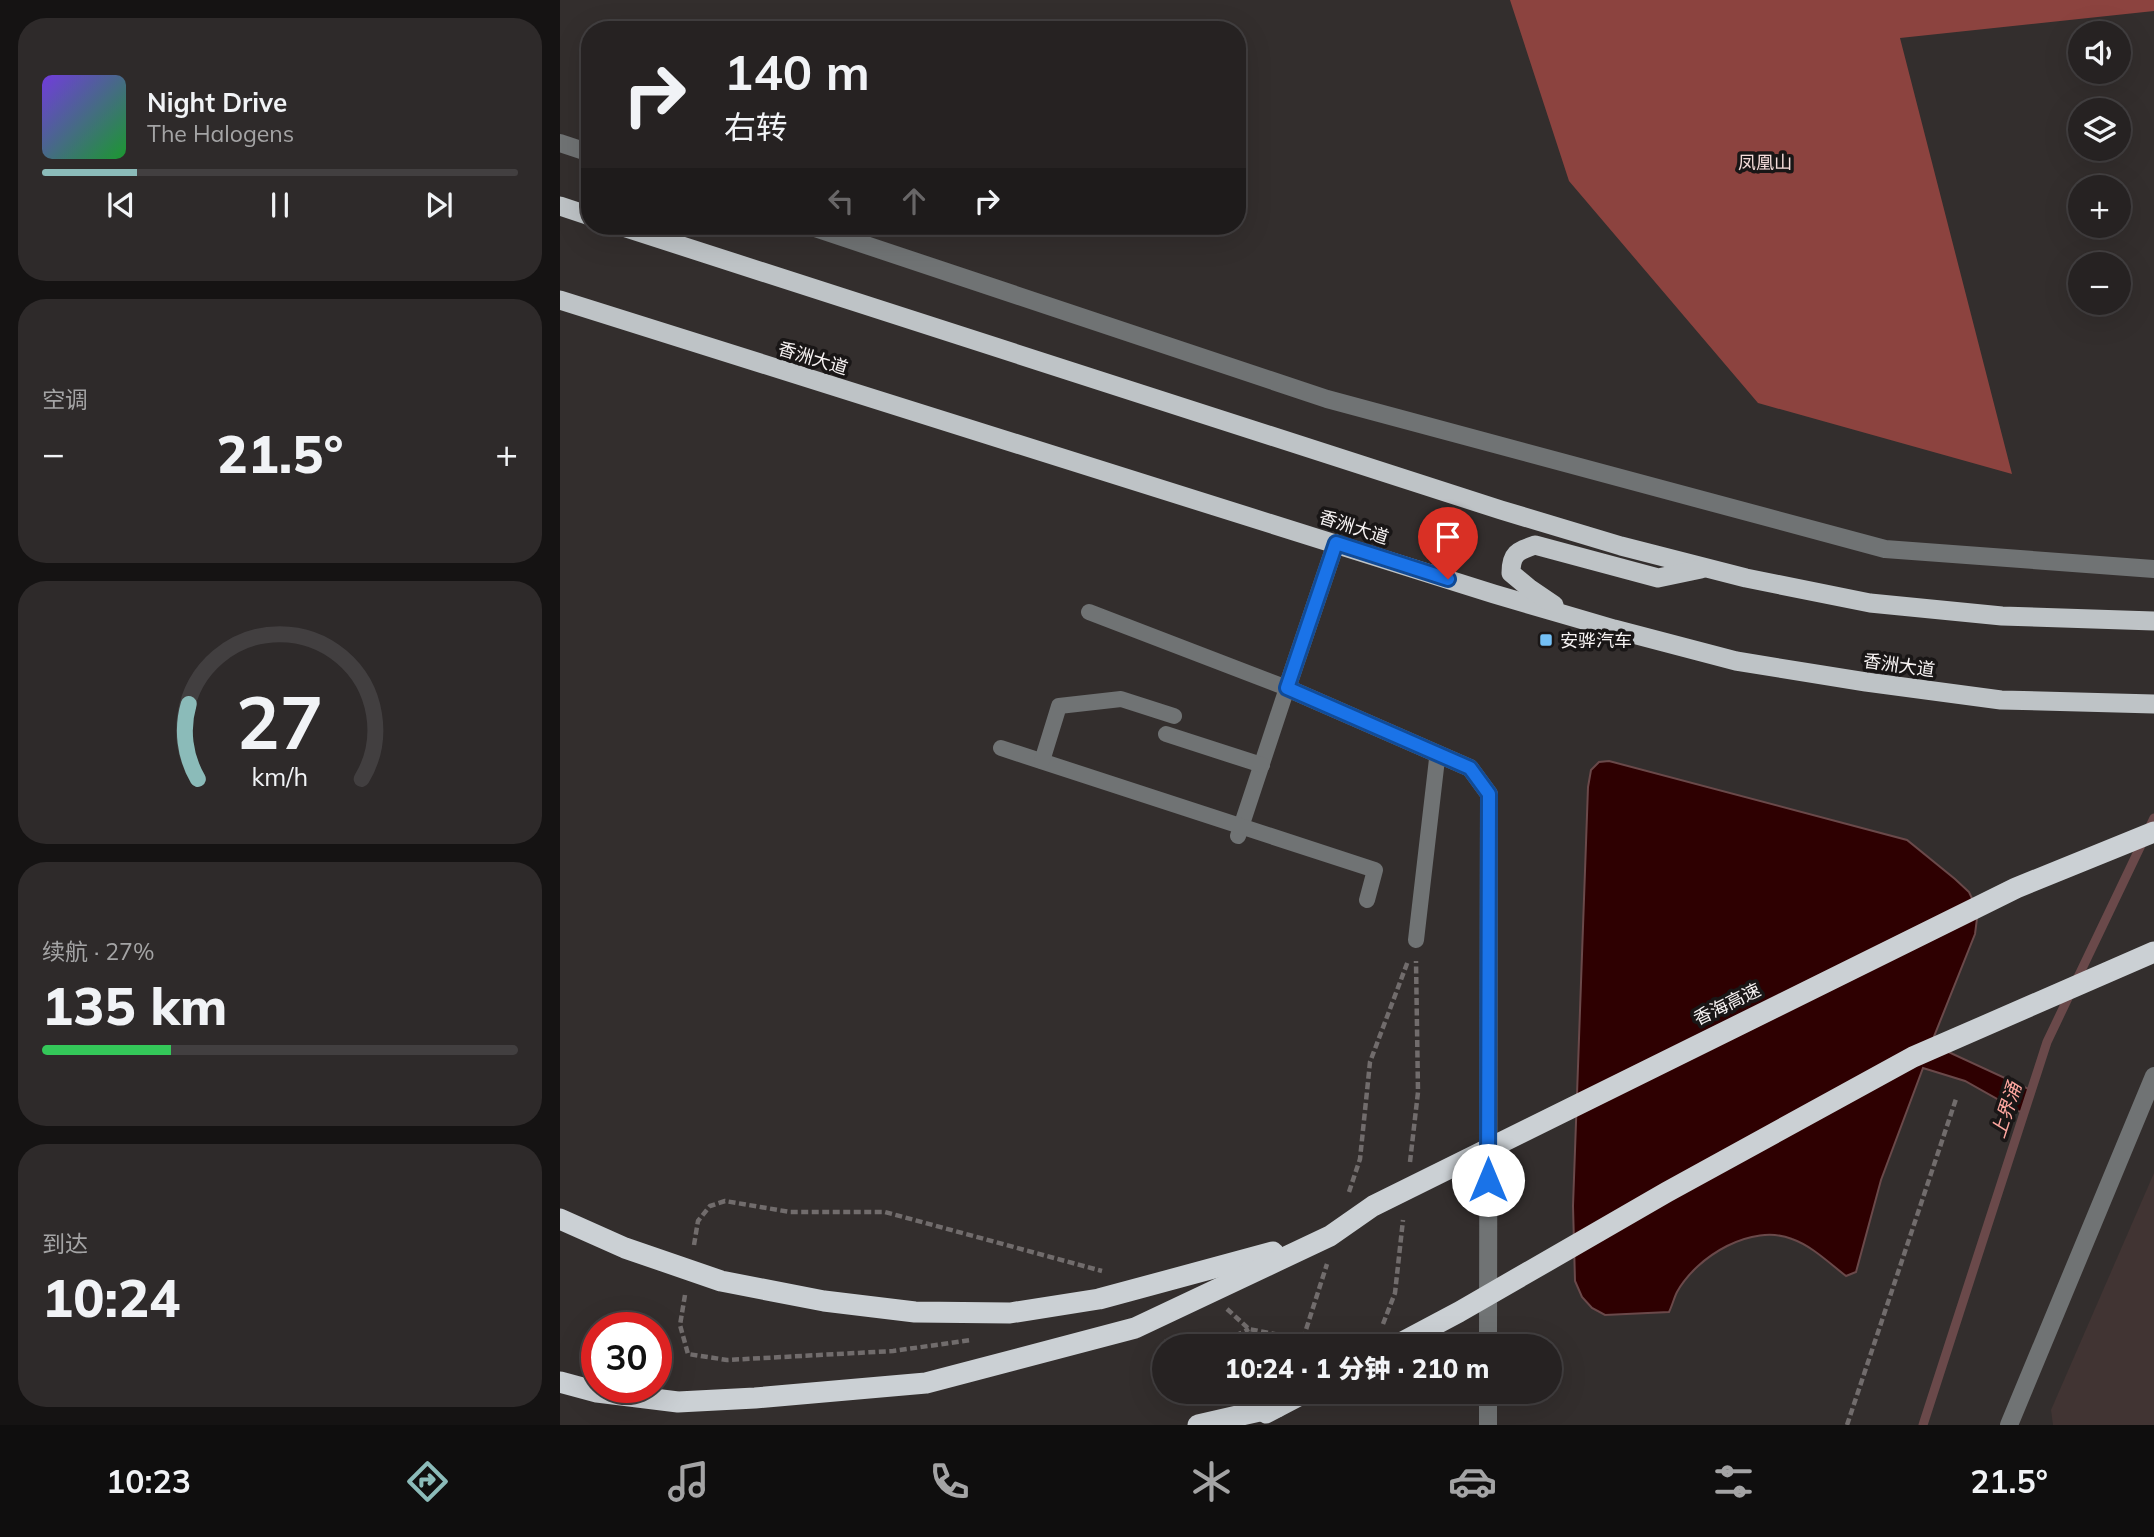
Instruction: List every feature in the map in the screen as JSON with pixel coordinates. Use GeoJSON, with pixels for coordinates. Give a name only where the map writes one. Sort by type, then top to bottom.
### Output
{"type":"FeatureCollection","features":[{"type":"Feature","properties":{"kind":"highway"},"geometry":{"type":"LineString","coordinates":[[560,206],[581,213]]}},
{"type":"Feature","properties":{"kind":"highway"},"geometry":{"type":"LineString","coordinates":[[648,235],[1466,499],[1621,546],[1706,568],[1870,603],[2002,616],[2154,621]]}},
{"type":"Feature","properties":{"kind":"highway","name":"香洲大道"},"geometry":{"type":"LineString","coordinates":[[560,300],[1578,618],[1736,660],[1866,682],[2001,700],[2154,704]]}},
{"type":"Feature","properties":{"kind":"highway"},"geometry":{"type":"LineString","coordinates":[[1578,618],[1535,592],[1511,573],[1511,561],[1518,551],[1535,545],[1658,578],[1706,568]]}},
{"type":"Feature","properties":{"kind":"highway","name":"香海高速"},"geometry":{"type":"LineString","coordinates":[[1329,1236],[1373,1206],[1882,953],[2016,888],[2154,832]]}},
{"type":"Feature","properties":{"kind":"highway"},"geometry":{"type":"LineString","coordinates":[[1418,1334],[1667,1192],[1913,1057],[2154,952]]}},
{"type":"Feature","properties":{"kind":"highway"},"geometry":{"type":"LineString","coordinates":[[560,1219],[625,1248],[721,1281],[824,1301],[915,1312],[1010,1313],[1098,1299],[1329,1236]]}},
{"type":"Feature","properties":{"kind":"highway"},"geometry":{"type":"LineString","coordinates":[[560,1382],[597,1392],[678,1402],[926,1383],[1135,1328],[1329,1236]]}},
{"type":"Feature","properties":{"kind":"highway"},"geometry":{"type":"LineString","coordinates":[[1243,1425],[1283,1404]]}},
{"type":"Feature","properties":{"kind":"highway"},"geometry":{"type":"LineString","coordinates":[[1198,1425],[1277,1407]]}},
{"type":"Feature","properties":{"kind":"street"},"geometry":{"type":"LineString","coordinates":[[560,143],[581,150]]}},
{"type":"Feature","properties":{"kind":"street"},"geometry":{"type":"LineString","coordinates":[[836,235],[1327,399],[1885,549],[2154,569]]}},
{"type":"Feature","properties":{"kind":"street"},"geometry":{"type":"LineString","coordinates":[[1336,543],[1287,688],[1470,768],[1489,794],[1488,1334]]}},
{"type":"Feature","properties":{"kind":"street"},"geometry":{"type":"LineString","coordinates":[[2009,1425],[2154,1076]]}},
{"type":"Feature","properties":{"kind":"street"},"geometry":{"type":"LineString","coordinates":[[1488,1404],[1488,1425]]}},
{"type":"Feature","properties":{"kind":"lane"},"geometry":{"type":"LineString","coordinates":[[1088,612],[1287,688],[1239,832]]}},
{"type":"Feature","properties":{"kind":"lane"},"geometry":{"type":"LineString","coordinates":[[1042,761],[1059,706],[1121,699],[1174,716]]}},
{"type":"Feature","properties":{"kind":"lane"},"geometry":{"type":"LineString","coordinates":[[1166,734],[1262,765]]}},
{"type":"Feature","properties":{"kind":"lane"},"geometry":{"type":"LineString","coordinates":[[1001,748],[1239,832],[1375,870],[1367,900]]}},
{"type":"Feature","properties":{"kind":"lane"},"geometry":{"type":"LineString","coordinates":[[1416,940],[1437,759]]}},
{"type":"Feature","properties":{"kind":"path"},"geometry":{"type":"LineString","coordinates":[[1409,1172],[1418,1092],[1416,940]]}},
{"type":"Feature","properties":{"kind":"path"},"geometry":{"type":"LineString","coordinates":[[1348,1197],[1360,1158],[1370,1062],[1416,940]]}},
{"type":"Feature","properties":{"kind":"path"},"geometry":{"type":"LineString","coordinates":[[1847,1425],[1956,1099]]}},
{"type":"Feature","properties":{"kind":"path"},"geometry":{"type":"LineString","coordinates":[[1381,1328],[1395,1293],[1404,1213]]}},
{"type":"Feature","properties":{"kind":"path"},"geometry":{"type":"LineString","coordinates":[[1305,1334],[1327,1262]]}},
{"type":"Feature","properties":{"kind":"path"},"geometry":{"type":"LineString","coordinates":[[1249,1329],[1276,1334]]}},
{"type":"Feature","properties":{"kind":"shaded area"},"geometry":{"type":"Polygon","coordinates":[[[1609,761],[1907,840],[1969,892],[1978,911],[1975,934],[1931,1044],[2031,1090],[2024,1114],[1965,1081],[1923,1068],[1881,1180],[1856,1272],[1846,1276],[1813,1250],[1792,1239],[1760,1235],[1727,1246],[1698,1266],[1677,1292],[1669,1312],[1605,1315],[1592,1308],[1582,1297],[1575,1281],[1573,1206],[1588,787],[1591,770],[1599,762],[1609,761]]]}},
{"type":"Feature","properties":{"kind":"shaded area"},"geometry":{"type":"Polygon","coordinates":[[[2154,1173],[2154,1425],[2053,1425],[2051,1410],[2154,1173]]]}},
{"type":"Feature","properties":{"kind":"green space","name":"凤凰山"},"geometry":{"type":"Polygon","coordinates":[[[1510,0],[2154,0],[2154,11],[1900,38],[2012,474],[1758,403],[1569,181],[1510,0]]]}},
{"type":"Feature","properties":{"kind":"waterway","name":"上界涌"},"geometry":{"type":"LineString","coordinates":[[1923,1425],[2047,1042],[2154,818]]}},
{"type":"Feature","properties":{"kind":"place","name":"安骅汽车"},"geometry":{"type":"Point","coordinates":[1546,640]}},
{"type":"Feature","properties":{"kind":"route"},"geometry":{"type":"LineString","coordinates":[[1448,579],[1336,543],[1287,688],[1470,768],[1489,794],[1488,1180]]}}]}
